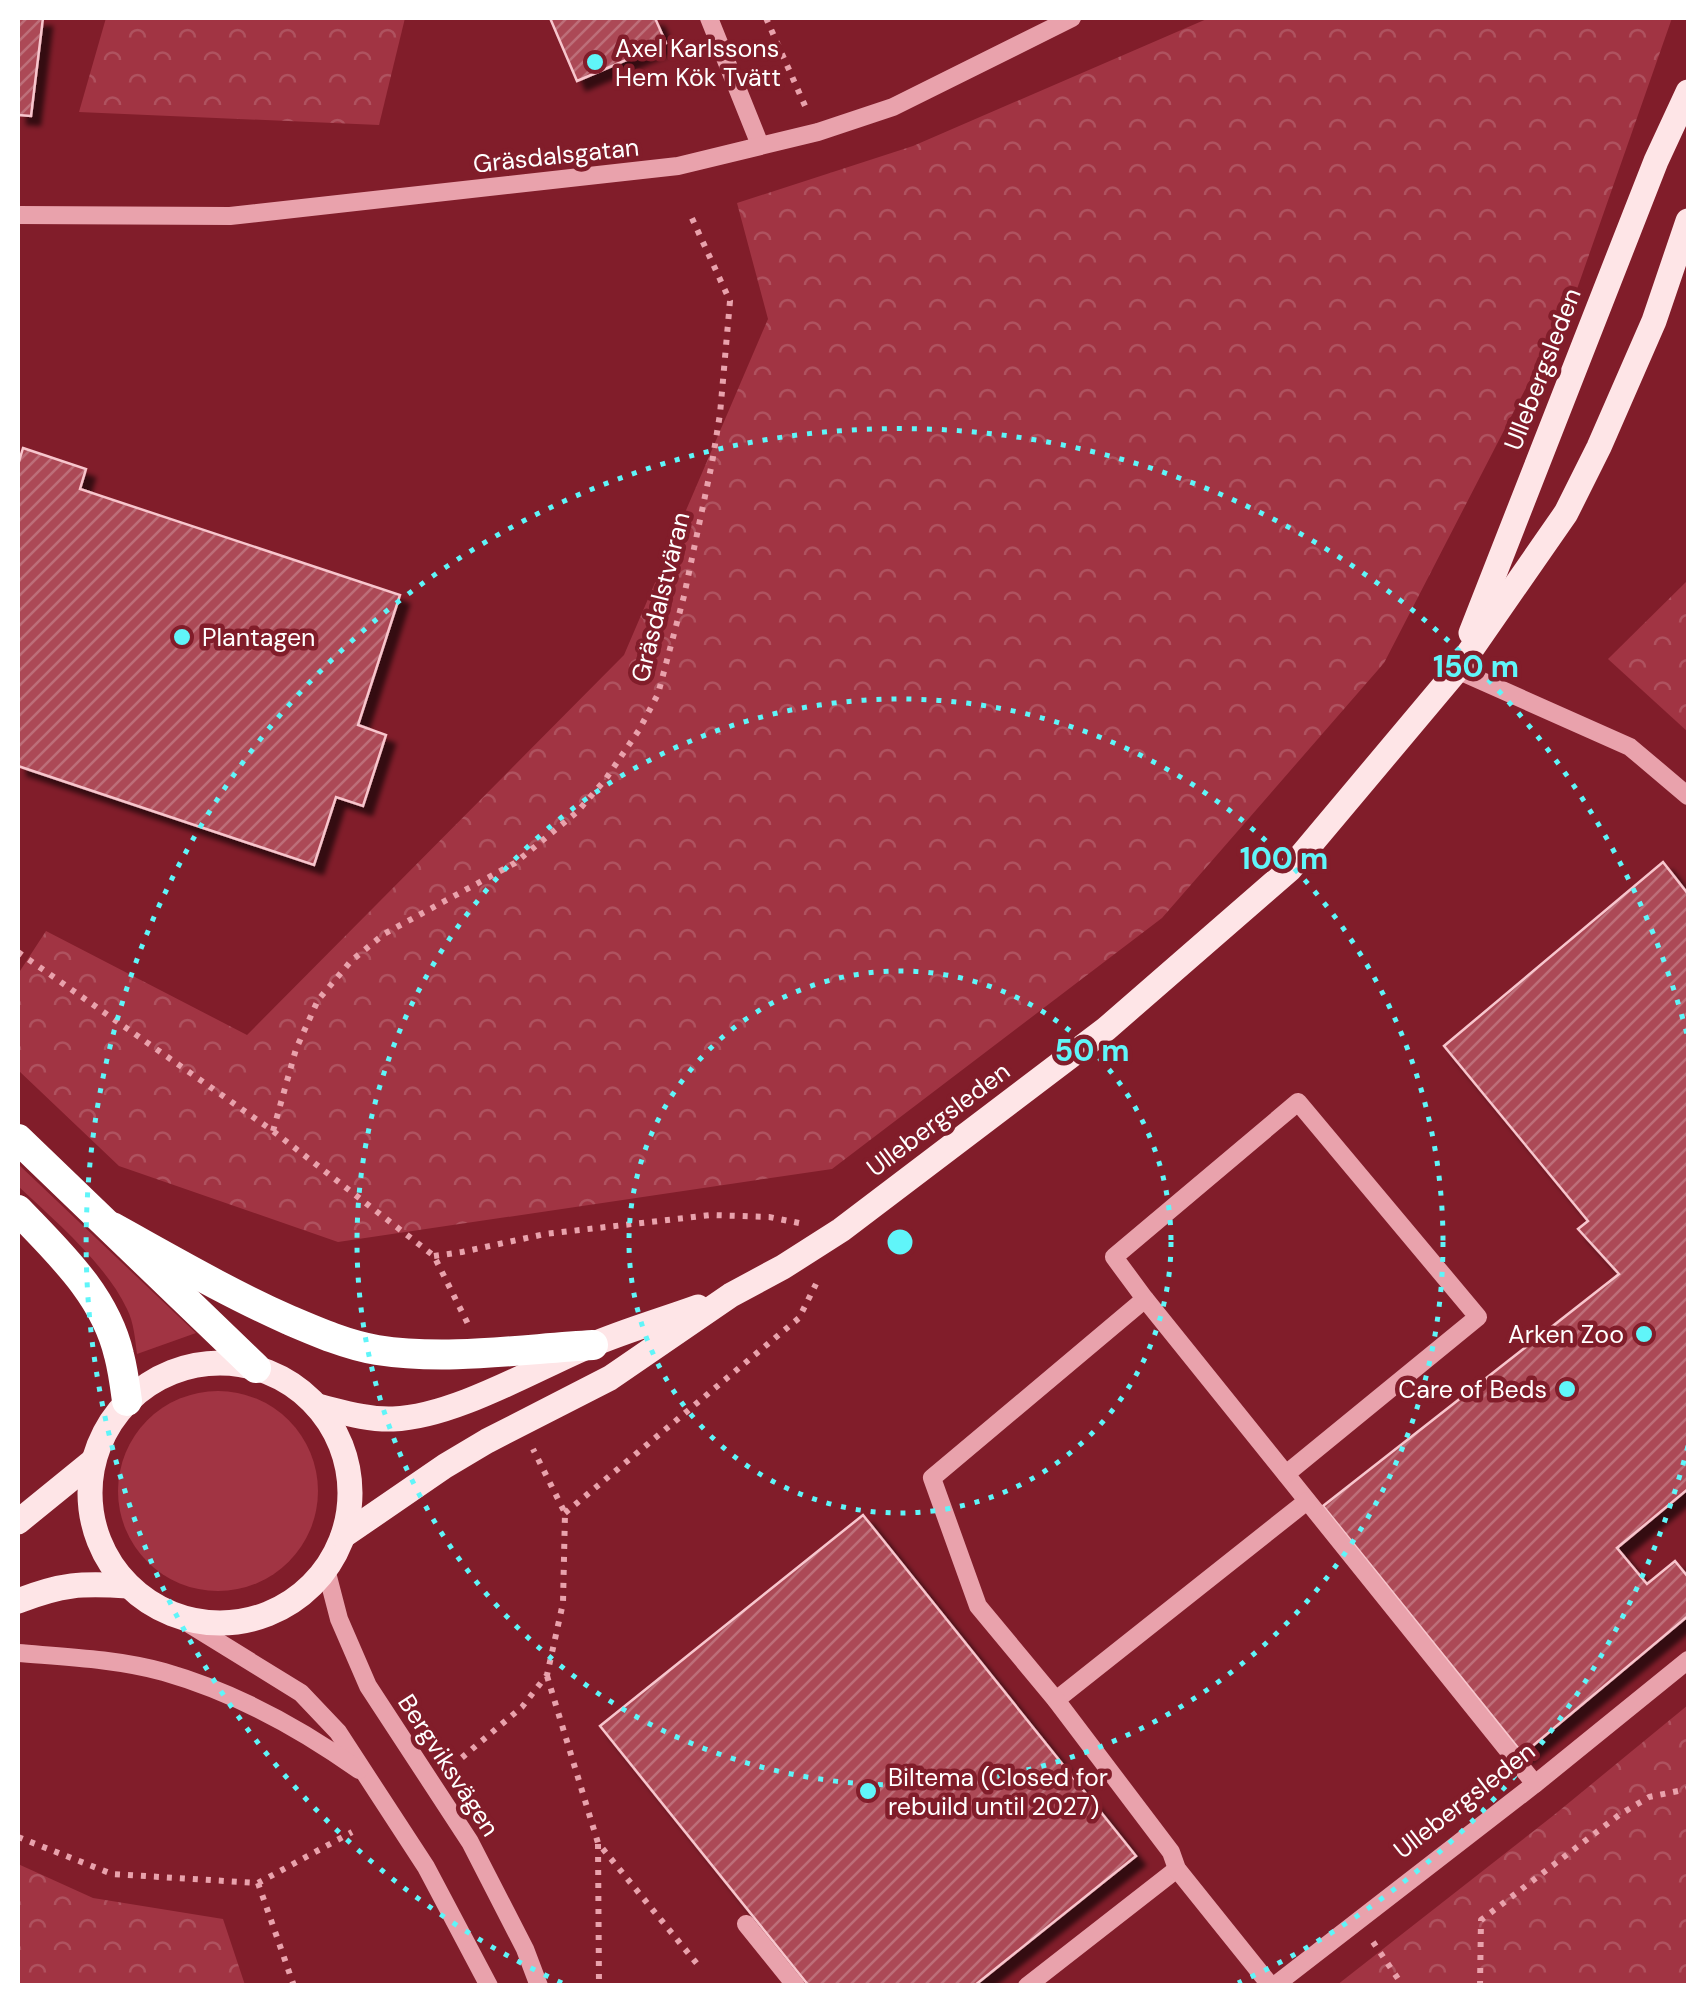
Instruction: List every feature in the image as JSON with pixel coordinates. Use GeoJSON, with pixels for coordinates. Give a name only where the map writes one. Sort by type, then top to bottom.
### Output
{"type":"FeatureCollection","features":[{"type":"Feature","properties":{"kind":"highway"},"geometry":{"type":"LineString","coordinates":[[18,1139],[256,1368]]}},
{"type":"Feature","properties":{"kind":"highway"},"geometry":{"type":"LineString","coordinates":[[18,1210],[82,1279],[104,1313],[119,1353],[127,1401]]}},
{"type":"Feature","properties":{"kind":"highway"},"geometry":{"type":"LineString","coordinates":[[112,1227],[276,1314],[327,1336],[375,1350],[425,1354],[592,1344]]}},
{"type":"Feature","properties":{"kind":"main road","name":"Ullebergsleden"},"geometry":{"type":"LineString","coordinates":[[1457,670],[1656,162],[1688,92]]}},
{"type":"Feature","properties":{"kind":"main road","name":"Ullebergsleden"},"geometry":{"type":"LineString","coordinates":[[343,1536],[445,1466],[610,1378],[731,1295],[841,1230],[1106,1029],[1290,869],[1457,670],[1566,513],[1654,321],[1688,221]]}},
{"type":"Feature","properties":{"kind":"main road","name":"Ullebergsleden"},"geometry":{"type":"LineString","coordinates":[[317,1406],[394,1419],[428,1413],[467,1401],[592,1344],[731,1295]]}},
{"type":"Feature","properties":{"kind":"main road"},"geometry":{"type":"LineString","coordinates":[[222,1362],[256,1368],[290,1382],[317,1406],[336,1435],[348,1468],[350,1502],[343,1536],[326,1569],[297,1598],[260,1618],[219,1624],[178,1617],[128,1586],[102,1550],[90,1506],[93,1461],[106,1429],[127,1401],[154,1380],[187,1366],[222,1362]]}},
{"type":"Feature","properties":{"kind":"main road"},"geometry":{"type":"LineString","coordinates":[[18,1522],[93,1461]]}},
{"type":"Feature","properties":{"kind":"main road"},"geometry":{"type":"LineString","coordinates":[[18,1601],[48,1590],[83,1584],[128,1586]]}},
{"type":"Feature","properties":{"kind":"street"},"geometry":{"type":"LineString","coordinates":[[709,18],[760,145]]}},
{"type":"Feature","properties":{"kind":"street","name":"Gräsdalsgatan"},"geometry":{"type":"LineString","coordinates":[[18,215],[230,216],[678,166],[818,132],[893,107],[1072,18]]}},
{"type":"Feature","properties":{"kind":"street"},"geometry":{"type":"LineString","coordinates":[[1457,670],[1630,747],[1688,796]]}},
{"type":"Feature","properties":{"kind":"street"},"geometry":{"type":"LineString","coordinates":[[1286,1474],[1478,1317],[1298,1102],[1114,1258],[1145,1299],[1535,1784]]}},
{"type":"Feature","properties":{"kind":"street"},"geometry":{"type":"LineString","coordinates":[[1145,1299],[932,1478],[978,1606],[1056,1700],[1171,1852],[1176,1869],[1273,1986]]}},
{"type":"Feature","properties":{"kind":"street"},"geometry":{"type":"LineString","coordinates":[[1056,1700],[1307,1501]]}},
{"type":"Feature","properties":{"kind":"street","name":"Bergviksvägen"},"geometry":{"type":"LineString","coordinates":[[326,1569],[340,1618],[368,1686],[470,1842],[525,1949],[539,1986]]}},
{"type":"Feature","properties":{"kind":"street"},"geometry":{"type":"LineString","coordinates":[[178,1617],[301,1694],[338,1732],[426,1867],[489,1986]]}},
{"type":"Feature","properties":{"kind":"street"},"geometry":{"type":"LineString","coordinates":[[18,1653],[122,1664],[177,1677],[274,1716],[319,1741],[367,1776]]}},
{"type":"Feature","properties":{"kind":"street","name":"Ullebergsleden"},"geometry":{"type":"LineString","coordinates":[[1273,1986],[1688,1660]]}},
{"type":"Feature","properties":{"kind":"street"},"geometry":{"type":"LineString","coordinates":[[1026,1986],[1176,1869]]}},
{"type":"Feature","properties":{"kind":"street"},"geometry":{"type":"LineString","coordinates":[[746,1924],[796,1986]]}},
{"type":"Feature","properties":{"kind":"path"},"geometry":{"type":"LineString","coordinates":[[766,18],[818,132]]}},
{"type":"Feature","properties":{"kind":"path","name":"Gräsdalstväran"},"geometry":{"type":"LineString","coordinates":[[273,1131],[296,1049],[318,1000],[351,961],[384,934],[515,863],[577,812],[605,780],[658,694],[712,464],[730,301],[690,214]]}},
{"type":"Feature","properties":{"kind":"path"},"geometry":{"type":"LineString","coordinates":[[18,952],[273,1131],[434,1256],[471,1329]]}},
{"type":"Feature","properties":{"kind":"path"},"geometry":{"type":"LineString","coordinates":[[434,1256],[545,1234],[711,1215],[769,1218],[841,1230]]}},
{"type":"Feature","properties":{"kind":"path"},"geometry":{"type":"LineString","coordinates":[[565,1513],[800,1318],[816,1283]]}},
{"type":"Feature","properties":{"kind":"path"},"geometry":{"type":"LineString","coordinates":[[447,1770],[522,1707],[547,1674],[563,1604],[565,1513],[529,1441]]}},
{"type":"Feature","properties":{"kind":"path"},"geometry":{"type":"LineString","coordinates":[[547,1674],[598,1843],[599,1986]]}},
{"type":"Feature","properties":{"kind":"path"},"geometry":{"type":"LineString","coordinates":[[1480,1986],[1480,1920],[1619,1814],[1649,1797],[1688,1788]]}},
{"type":"Feature","properties":{"kind":"path"},"geometry":{"type":"LineString","coordinates":[[18,1837],[112,1874],[258,1882],[352,1832]]}},
{"type":"Feature","properties":{"kind":"path"},"geometry":{"type":"LineString","coordinates":[[598,1843],[698,1965]]}},
{"type":"Feature","properties":{"kind":"path"},"geometry":{"type":"LineString","coordinates":[[258,1882],[294,1986]]}},
{"type":"Feature","properties":{"kind":"path"},"geometry":{"type":"LineString","coordinates":[[1357,1921],[1403,1986]]}},
{"type":"Feature","properties":{"kind":"green space"},"geometry":{"type":"Polygon","coordinates":[[[106,18],[405,18],[379,125],[79,112],[106,18]]]}},
{"type":"Feature","properties":{"kind":"green space"},"geometry":{"type":"Polygon","coordinates":[[[1209,18],[1672,18],[1577,289],[1384,663],[1162,918],[832,1169],[338,1242],[119,1166],[18,1070],[18,974],[46,931],[247,1035],[624,655],[768,319],[737,203],[913,146],[1209,18]]]}},
{"type":"Feature","properties":{"kind":"green space"},"geometry":{"type":"Polygon","coordinates":[[[1688,580],[1688,732],[1608,659],[1688,580]]]}},
{"type":"Feature","properties":{"kind":"green space"},"geometry":{"type":"Polygon","coordinates":[[[18,1164],[196,1333],[137,1354],[131,1320],[118,1292],[78,1243],[18,1186],[18,1164]]]}},
{"type":"Feature","properties":{"kind":"green space"},"geometry":{"type":"Polygon","coordinates":[[[198,1392],[238,1392],[274,1407],[302,1435],[317,1471],[317,1511],[302,1547],[274,1575],[238,1590],[198,1590],[162,1575],[134,1547],[119,1511],[119,1471],[134,1435],[162,1407],[198,1392]]]}},
{"type":"Feature","properties":{"kind":"green space"},"geometry":{"type":"Polygon","coordinates":[[[1688,1705],[1688,1985],[1337,1985],[1554,1815],[1688,1705]]]}},
{"type":"Feature","properties":{"kind":"green space"},"geometry":{"type":"Polygon","coordinates":[[[18,1864],[93,1898],[223,1919],[245,1985],[18,1985],[18,1864]]]}},
{"type":"Feature","properties":{"kind":"building"},"geometry":{"type":"Polygon","coordinates":[[[18,18],[43,18],[31,116],[18,115],[18,18]]]}},
{"type":"Feature","properties":{"kind":"building","name":"Axel Karlssons Hem Kök Tvätt"},"geometry":{"type":"Polygon","coordinates":[[[550,18],[655,18],[666,43],[577,81],[550,18]]]}},
{"type":"Feature","properties":{"kind":"building"},"geometry":{"type":"Polygon","coordinates":[[[23,448],[86,469],[80,489],[400,595],[358,725],[386,735],[363,806],[336,797],[314,865],[18,766],[18,465],[23,448]]]}},
{"type":"Feature","properties":{"kind":"building"},"geometry":{"type":"Polygon","coordinates":[[[1663,862],[1688,894],[1688,1489],[1617,1548],[1647,1584],[1675,1561],[1688,1577],[1688,1616],[1523,1754],[1323,1506],[1619,1274],[1578,1229],[1588,1221],[1444,1046],[1663,862]]]}},
{"type":"Feature","properties":{"kind":"building","name":"Biltema (Closed for rebuild until 2027)"},"geometry":{"type":"Polygon","coordinates":[[[863,1515],[1136,1856],[974,1986],[809,1986],[600,1726],[863,1515]]]}},
{"type":"Feature","properties":{"kind":"place","name":"Axel Karlssons Hem Kök Tvätt"},"geometry":{"type":"Point","coordinates":[595,62]}},
{"type":"Feature","properties":{"kind":"place","name":"Plantagen"},"geometry":{"type":"Point","coordinates":[182,637]}},
{"type":"Feature","properties":{"kind":"place","name":"Arken Zoo"},"geometry":{"type":"Point","coordinates":[1644,1334]}},
{"type":"Feature","properties":{"kind":"place","name":"Care of Beds"},"geometry":{"type":"Point","coordinates":[1567,1389]}},
{"type":"Feature","properties":{"kind":"place","name":"Biltema (Closed for rebuild until 2027)"},"geometry":{"type":"Point","coordinates":[868,1791]}}]}
